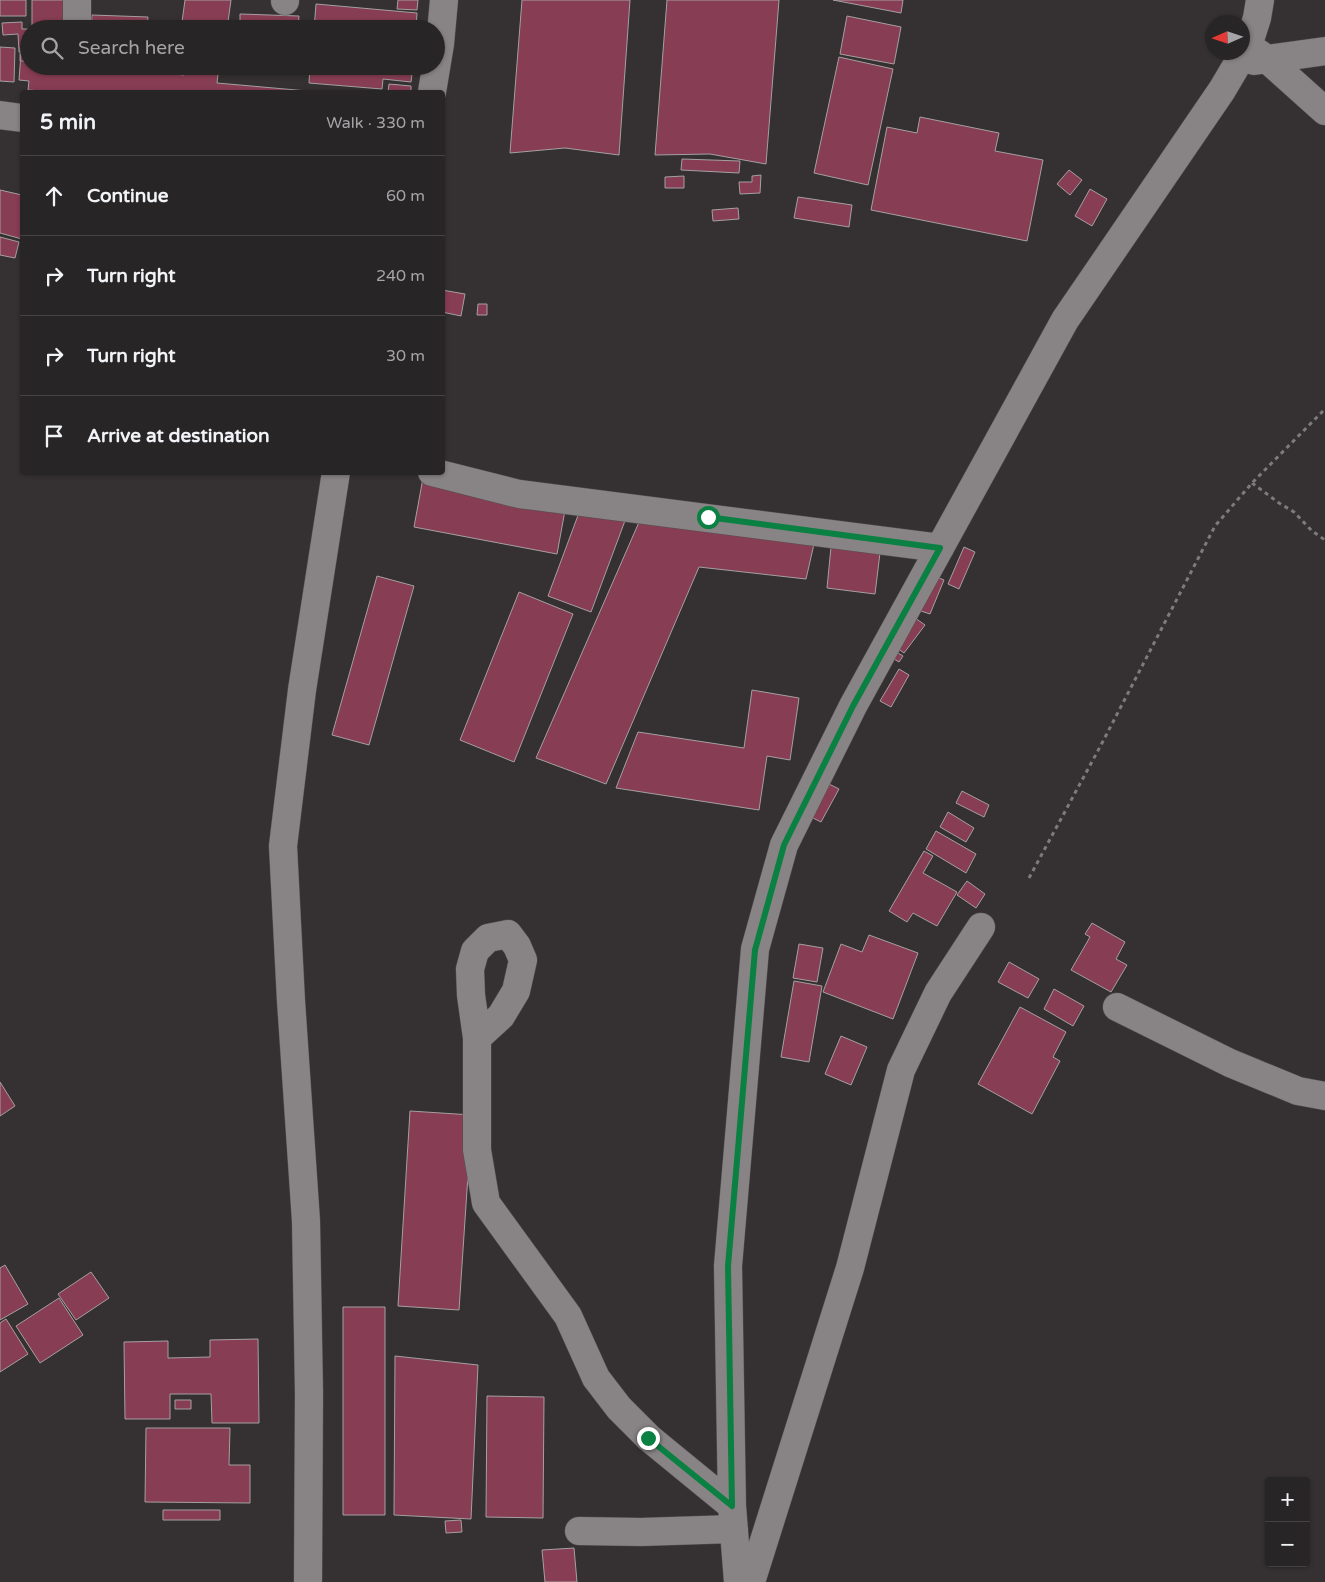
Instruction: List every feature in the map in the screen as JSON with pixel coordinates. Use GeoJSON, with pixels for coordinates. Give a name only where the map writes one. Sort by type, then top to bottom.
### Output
{"type":"FeatureCollection","features":[{"type":"Feature","properties":{"kind":"street"},"geometry":{"type":"LineString","coordinates":[[77,0],[77,20]]}},
{"type":"Feature","properties":{"kind":"street"},"geometry":{"type":"LineString","coordinates":[[442,20],[444,0]]}},
{"type":"Feature","properties":{"kind":"street"},"geometry":{"type":"LineString","coordinates":[[738,1582],[733,1518],[728,1266],[755,950],[784,845],[853,706],[1065,320],[1222,90],[1251,56],[1260,0]]}},
{"type":"Feature","properties":{"kind":"street"},"geometry":{"type":"LineString","coordinates":[[1251,56],[1325,51]]}},
{"type":"Feature","properties":{"kind":"street"},"geometry":{"type":"LineString","coordinates":[[1251,56],[1325,110]]}},
{"type":"Feature","properties":{"kind":"street"},"geometry":{"type":"LineString","coordinates":[[432,90],[435,75]]}},
{"type":"Feature","properties":{"kind":"street"},"geometry":{"type":"LineString","coordinates":[[0,115],[20,118]]}},
{"type":"Feature","properties":{"kind":"street"},"geometry":{"type":"LineString","coordinates":[[308,1582],[309,1393],[306,1221],[291,1001],[283,846],[302,690],[336,475]]}},
{"type":"Feature","properties":{"kind":"street"},"geometry":{"type":"LineString","coordinates":[[444,475],[519,494],[940,548]]}},
{"type":"Feature","properties":{"kind":"street"},"geometry":{"type":"LineString","coordinates":[[751,1582],[850,1268],[901,1070],[938,993],[981,927]]}},
{"type":"Feature","properties":{"kind":"street"},"geometry":{"type":"LineString","coordinates":[[1117,1007],[1230,1063],[1298,1091],[1325,1096]]}},
{"type":"Feature","properties":{"kind":"street"},"geometry":{"type":"LineString","coordinates":[[477,1038],[477,1150],[486,1203],[568,1316],[596,1378],[619,1408],[733,1518]]}},
{"type":"Feature","properties":{"kind":"street"},"geometry":{"type":"LineString","coordinates":[[579,1531],[641,1532],[733,1518]]}},
{"type":"Feature","properties":{"kind":"path"},"geometry":{"type":"LineString","coordinates":[[1029,878],[1101,745],[1214,526],[1252,483],[1325,409]]}},
{"type":"Feature","properties":{"kind":"path"},"geometry":{"type":"LineString","coordinates":[[1252,483],[1294,512],[1312,531],[1325,540]]}},
{"type":"Feature","properties":{"kind":"building"},"geometry":{"type":"Polygon","coordinates":[[[0,0],[26,0],[26,16],[0,16],[0,0]]]}},
{"type":"Feature","properties":{"kind":"building"},"geometry":{"type":"Polygon","coordinates":[[[32,0],[71,0],[71,20],[32,20],[32,0]]]}},
{"type":"Feature","properties":{"kind":"building"},"geometry":{"type":"Polygon","coordinates":[[[185,0],[231,0],[228,20],[182,20],[185,0]]]}},
{"type":"Feature","properties":{"kind":"building"},"geometry":{"type":"Polygon","coordinates":[[[398,0],[418,0],[417,10],[397,9],[398,0]]]}},
{"type":"Feature","properties":{"kind":"building"},"geometry":{"type":"Polygon","coordinates":[[[522,0],[630,0],[619,155],[565,148],[510,153],[522,0]]]}},
{"type":"Feature","properties":{"kind":"building"},"geometry":{"type":"Polygon","coordinates":[[[667,0],[779,0],[766,164],[710,154],[655,155],[667,0]]]}},
{"type":"Feature","properties":{"kind":"building"},"geometry":{"type":"Polygon","coordinates":[[[833,0],[903,0],[901,13],[833,0]]]}},
{"type":"Feature","properties":{"kind":"building"},"geometry":{"type":"Polygon","coordinates":[[[316,4],[417,13],[417,20],[315,20],[316,4]]]}},
{"type":"Feature","properties":{"kind":"building"},"geometry":{"type":"Polygon","coordinates":[[[240,14],[299,16],[299,20],[240,20],[240,14]]]}},
{"type":"Feature","properties":{"kind":"building"},"geometry":{"type":"Polygon","coordinates":[[[92,15],[148,17],[148,20],[92,20],[92,15]]]}},
{"type":"Feature","properties":{"kind":"building"},"geometry":{"type":"Polygon","coordinates":[[[847,16],[901,27],[894,64],[840,54],[847,16]]]}},
{"type":"Feature","properties":{"kind":"building"},"geometry":{"type":"Polygon","coordinates":[[[20,22],[20,52],[18,34],[3,35],[2,23],[20,22]]]}},
{"type":"Feature","properties":{"kind":"building"},"geometry":{"type":"Polygon","coordinates":[[[0,47],[15,48],[14,82],[0,81],[0,47]]]}},
{"type":"Feature","properties":{"kind":"building"},"geometry":{"type":"Polygon","coordinates":[[[839,57],[893,69],[868,185],[814,173],[839,57]]]}},
{"type":"Feature","properties":{"kind":"building"},"geometry":{"type":"Polygon","coordinates":[[[20,67],[20,75],[218,75],[217,83],[296,90],[28,90],[29,81],[19,80],[20,67]]]}},
{"type":"Feature","properties":{"kind":"building"},"geometry":{"type":"Polygon","coordinates":[[[309,75],[412,75],[411,82],[383,79],[382,89],[309,83],[309,75]]]}},
{"type":"Feature","properties":{"kind":"building"},"geometry":{"type":"Polygon","coordinates":[[[389,84],[411,86],[411,90],[388,90],[389,84]]]}},
{"type":"Feature","properties":{"kind":"building"},"geometry":{"type":"Polygon","coordinates":[[[920,117],[999,133],[995,151],[1043,160],[1027,241],[871,210],[887,127],[917,133],[920,117]]]}},
{"type":"Feature","properties":{"kind":"building"},"geometry":{"type":"Polygon","coordinates":[[[682,159],[740,161],[739,173],[681,170],[682,159]]]}},
{"type":"Feature","properties":{"kind":"building"},"geometry":{"type":"Polygon","coordinates":[[[1069,170],[1082,180],[1070,195],[1057,184],[1069,170]]]}},
{"type":"Feature","properties":{"kind":"building"},"geometry":{"type":"Polygon","coordinates":[[[761,175],[760,193],[740,194],[739,182],[752,182],[752,176],[761,175]]]}},
{"type":"Feature","properties":{"kind":"building"},"geometry":{"type":"Polygon","coordinates":[[[684,176],[684,188],[665,188],[665,177],[684,176]]]}},
{"type":"Feature","properties":{"kind":"building"},"geometry":{"type":"Polygon","coordinates":[[[1090,189],[1107,199],[1092,226],[1075,216],[1090,189]]]}},
{"type":"Feature","properties":{"kind":"building"},"geometry":{"type":"Polygon","coordinates":[[[0,190],[20,195],[20,238],[0,233],[0,190]]]}},
{"type":"Feature","properties":{"kind":"building"},"geometry":{"type":"Polygon","coordinates":[[[798,197],[852,205],[849,227],[794,218],[798,197]]]}},
{"type":"Feature","properties":{"kind":"building"},"geometry":{"type":"Polygon","coordinates":[[[738,208],[739,219],[713,221],[712,210],[738,208]]]}},
{"type":"Feature","properties":{"kind":"building"},"geometry":{"type":"Polygon","coordinates":[[[0,237],[19,242],[15,258],[0,255],[0,237]]]}},
{"type":"Feature","properties":{"kind":"building"},"geometry":{"type":"Polygon","coordinates":[[[445,291],[465,294],[461,316],[445,313],[445,291]]]}},
{"type":"Feature","properties":{"kind":"building"},"geometry":{"type":"Polygon","coordinates":[[[478,304],[487,304],[487,315],[477,315],[478,304]]]}},
{"type":"Feature","properties":{"kind":"building"},"geometry":{"type":"Polygon","coordinates":[[[423,478],[566,505],[557,554],[414,527],[423,478]]]}},
{"type":"Feature","properties":{"kind":"building"},"geometry":{"type":"Polygon","coordinates":[[[583,502],[626,518],[591,612],[548,596],[583,502]]]}},
{"type":"Feature","properties":{"kind":"building"},"geometry":{"type":"Polygon","coordinates":[[[643,513],[814,544],[806,579],[699,567],[606,784],[536,758],[643,513]]]}},
{"type":"Feature","properties":{"kind":"building"},"geometry":{"type":"Polygon","coordinates":[[[831,547],[880,553],[875,594],[827,588],[831,547]]]}},
{"type":"Feature","properties":{"kind":"building"},"geometry":{"type":"Polygon","coordinates":[[[964,547],[975,552],[959,589],[948,584],[964,547]]]}},
{"type":"Feature","properties":{"kind":"building"},"geometry":{"type":"Polygon","coordinates":[[[932,575],[944,580],[930,614],[918,610],[932,575]]]}},
{"type":"Feature","properties":{"kind":"building"},"geometry":{"type":"Polygon","coordinates":[[[377,576],[414,586],[369,745],[332,735],[377,576]]]}},
{"type":"Feature","properties":{"kind":"building"},"geometry":{"type":"Polygon","coordinates":[[[519,592],[573,614],[514,762],[460,740],[519,592]]]}},
{"type":"Feature","properties":{"kind":"building"},"geometry":{"type":"Polygon","coordinates":[[[915,618],[925,625],[904,653],[894,646],[915,618]]]}},
{"type":"Feature","properties":{"kind":"building"},"geometry":{"type":"Polygon","coordinates":[[[893,650],[903,656],[899,662],[889,656],[893,650]]]}},
{"type":"Feature","properties":{"kind":"building"},"geometry":{"type":"Polygon","coordinates":[[[899,669],[909,675],[891,707],[880,701],[899,669]]]}},
{"type":"Feature","properties":{"kind":"building"},"geometry":{"type":"Polygon","coordinates":[[[752,690],[799,698],[790,760],[767,756],[759,810],[616,788],[638,732],[744,748],[752,690]]]}},
{"type":"Feature","properties":{"kind":"building"},"geometry":{"type":"Polygon","coordinates":[[[829,784],[839,789],[821,822],[811,817],[829,784]]]}},
{"type":"Feature","properties":{"kind":"building"},"geometry":{"type":"Polygon","coordinates":[[[962,791],[989,805],[984,817],[956,803],[962,791]]]}},
{"type":"Feature","properties":{"kind":"building"},"geometry":{"type":"Polygon","coordinates":[[[948,812],[974,828],[966,842],[940,827],[948,812]]]}},
{"type":"Feature","properties":{"kind":"building"},"geometry":{"type":"Polygon","coordinates":[[[936,831],[976,854],[966,873],[926,849],[936,831]]]}},
{"type":"Feature","properties":{"kind":"building"},"geometry":{"type":"Polygon","coordinates":[[[924,851],[933,856],[923,873],[957,892],[937,926],[913,913],[907,922],[889,911],[924,851]]]}},
{"type":"Feature","properties":{"kind":"building"},"geometry":{"type":"Polygon","coordinates":[[[967,881],[985,894],[976,908],[957,895],[967,881]]]}},
{"type":"Feature","properties":{"kind":"building"},"geometry":{"type":"Polygon","coordinates":[[[1092,923],[1125,942],[1116,959],[1127,965],[1111,992],[1071,970],[1090,937],[1085,934],[1092,923]]]}},
{"type":"Feature","properties":{"kind":"building"},"geometry":{"type":"Polygon","coordinates":[[[869,935],[918,953],[893,1019],[823,992],[841,944],[862,952],[869,935]]]}},
{"type":"Feature","properties":{"kind":"building"},"geometry":{"type":"Polygon","coordinates":[[[799,944],[823,948],[817,982],[793,978],[799,944]]]}},
{"type":"Feature","properties":{"kind":"building"},"geometry":{"type":"Polygon","coordinates":[[[1009,962],[1039,979],[1028,998],[998,982],[1009,962]]]}},
{"type":"Feature","properties":{"kind":"building"},"geometry":{"type":"Polygon","coordinates":[[[794,981],[822,986],[809,1062],[781,1057],[794,981]]]}},
{"type":"Feature","properties":{"kind":"building"},"geometry":{"type":"Polygon","coordinates":[[[1054,989],[1084,1006],[1073,1026],[1044,1009],[1054,989]]]}},
{"type":"Feature","properties":{"kind":"building"},"geometry":{"type":"Polygon","coordinates":[[[1020,1007],[1066,1032],[1053,1057],[1060,1061],[1032,1114],[978,1084],[1020,1007]]]}},
{"type":"Feature","properties":{"kind":"building"},"geometry":{"type":"Polygon","coordinates":[[[841,1036],[867,1047],[851,1085],[825,1074],[841,1036]]]}},
{"type":"Feature","properties":{"kind":"building"},"geometry":{"type":"Polygon","coordinates":[[[0,1082],[15,1106],[0,1116],[0,1082]]]}},
{"type":"Feature","properties":{"kind":"building"},"geometry":{"type":"Polygon","coordinates":[[[410,1111],[472,1115],[459,1310],[398,1306],[410,1111]]]}},
{"type":"Feature","properties":{"kind":"building"},"geometry":{"type":"Polygon","coordinates":[[[5,1265],[28,1304],[0,1320],[0,1268],[5,1265]]]}},
{"type":"Feature","properties":{"kind":"building"},"geometry":{"type":"Polygon","coordinates":[[[91,1272],[109,1298],[76,1320],[58,1294],[91,1272]]]}},
{"type":"Feature","properties":{"kind":"building"},"geometry":{"type":"Polygon","coordinates":[[[59,1298],[83,1335],[40,1363],[16,1326],[59,1298]]]}},
{"type":"Feature","properties":{"kind":"building"},"geometry":{"type":"Polygon","coordinates":[[[343,1307],[385,1307],[385,1515],[343,1515],[343,1307]]]}},
{"type":"Feature","properties":{"kind":"building"},"geometry":{"type":"Polygon","coordinates":[[[6,1319],[28,1354],[0,1372],[0,1323],[6,1319]]]}},
{"type":"Feature","properties":{"kind":"building"},"geometry":{"type":"Polygon","coordinates":[[[258,1339],[259,1423],[212,1423],[211,1394],[170,1394],[170,1419],[125,1419],[124,1342],[168,1341],[168,1358],[210,1357],[210,1340],[258,1339]]]}},
{"type":"Feature","properties":{"kind":"building"},"geometry":{"type":"Polygon","coordinates":[[[395,1356],[478,1365],[471,1519],[394,1515],[395,1356]]]}},
{"type":"Feature","properties":{"kind":"building"},"geometry":{"type":"Polygon","coordinates":[[[487,1396],[544,1397],[543,1518],[486,1517],[487,1396]]]}},
{"type":"Feature","properties":{"kind":"building"},"geometry":{"type":"Polygon","coordinates":[[[175,1400],[191,1400],[191,1409],[175,1409],[175,1400]]]}},
{"type":"Feature","properties":{"kind":"building"},"geometry":{"type":"Polygon","coordinates":[[[146,1428],[230,1428],[229,1465],[250,1465],[250,1503],[145,1502],[146,1428]]]}},
{"type":"Feature","properties":{"kind":"building"},"geometry":{"type":"Polygon","coordinates":[[[163,1510],[220,1510],[220,1520],[163,1520],[163,1510]]]}},
{"type":"Feature","properties":{"kind":"building"},"geometry":{"type":"Polygon","coordinates":[[[461,1520],[462,1532],[446,1533],[445,1521],[461,1520]]]}},
{"type":"Feature","properties":{"kind":"building"},"geometry":{"type":"Polygon","coordinates":[[[574,1548],[577,1582],[545,1582],[542,1550],[574,1548]]]}},
{"type":"Feature","properties":{"kind":"route"},"geometry":{"type":"LineString","coordinates":[[648,1438],[732,1506],[728,1266],[755,950],[784,845],[853,706],[940,548],[708,517]]}}]}
